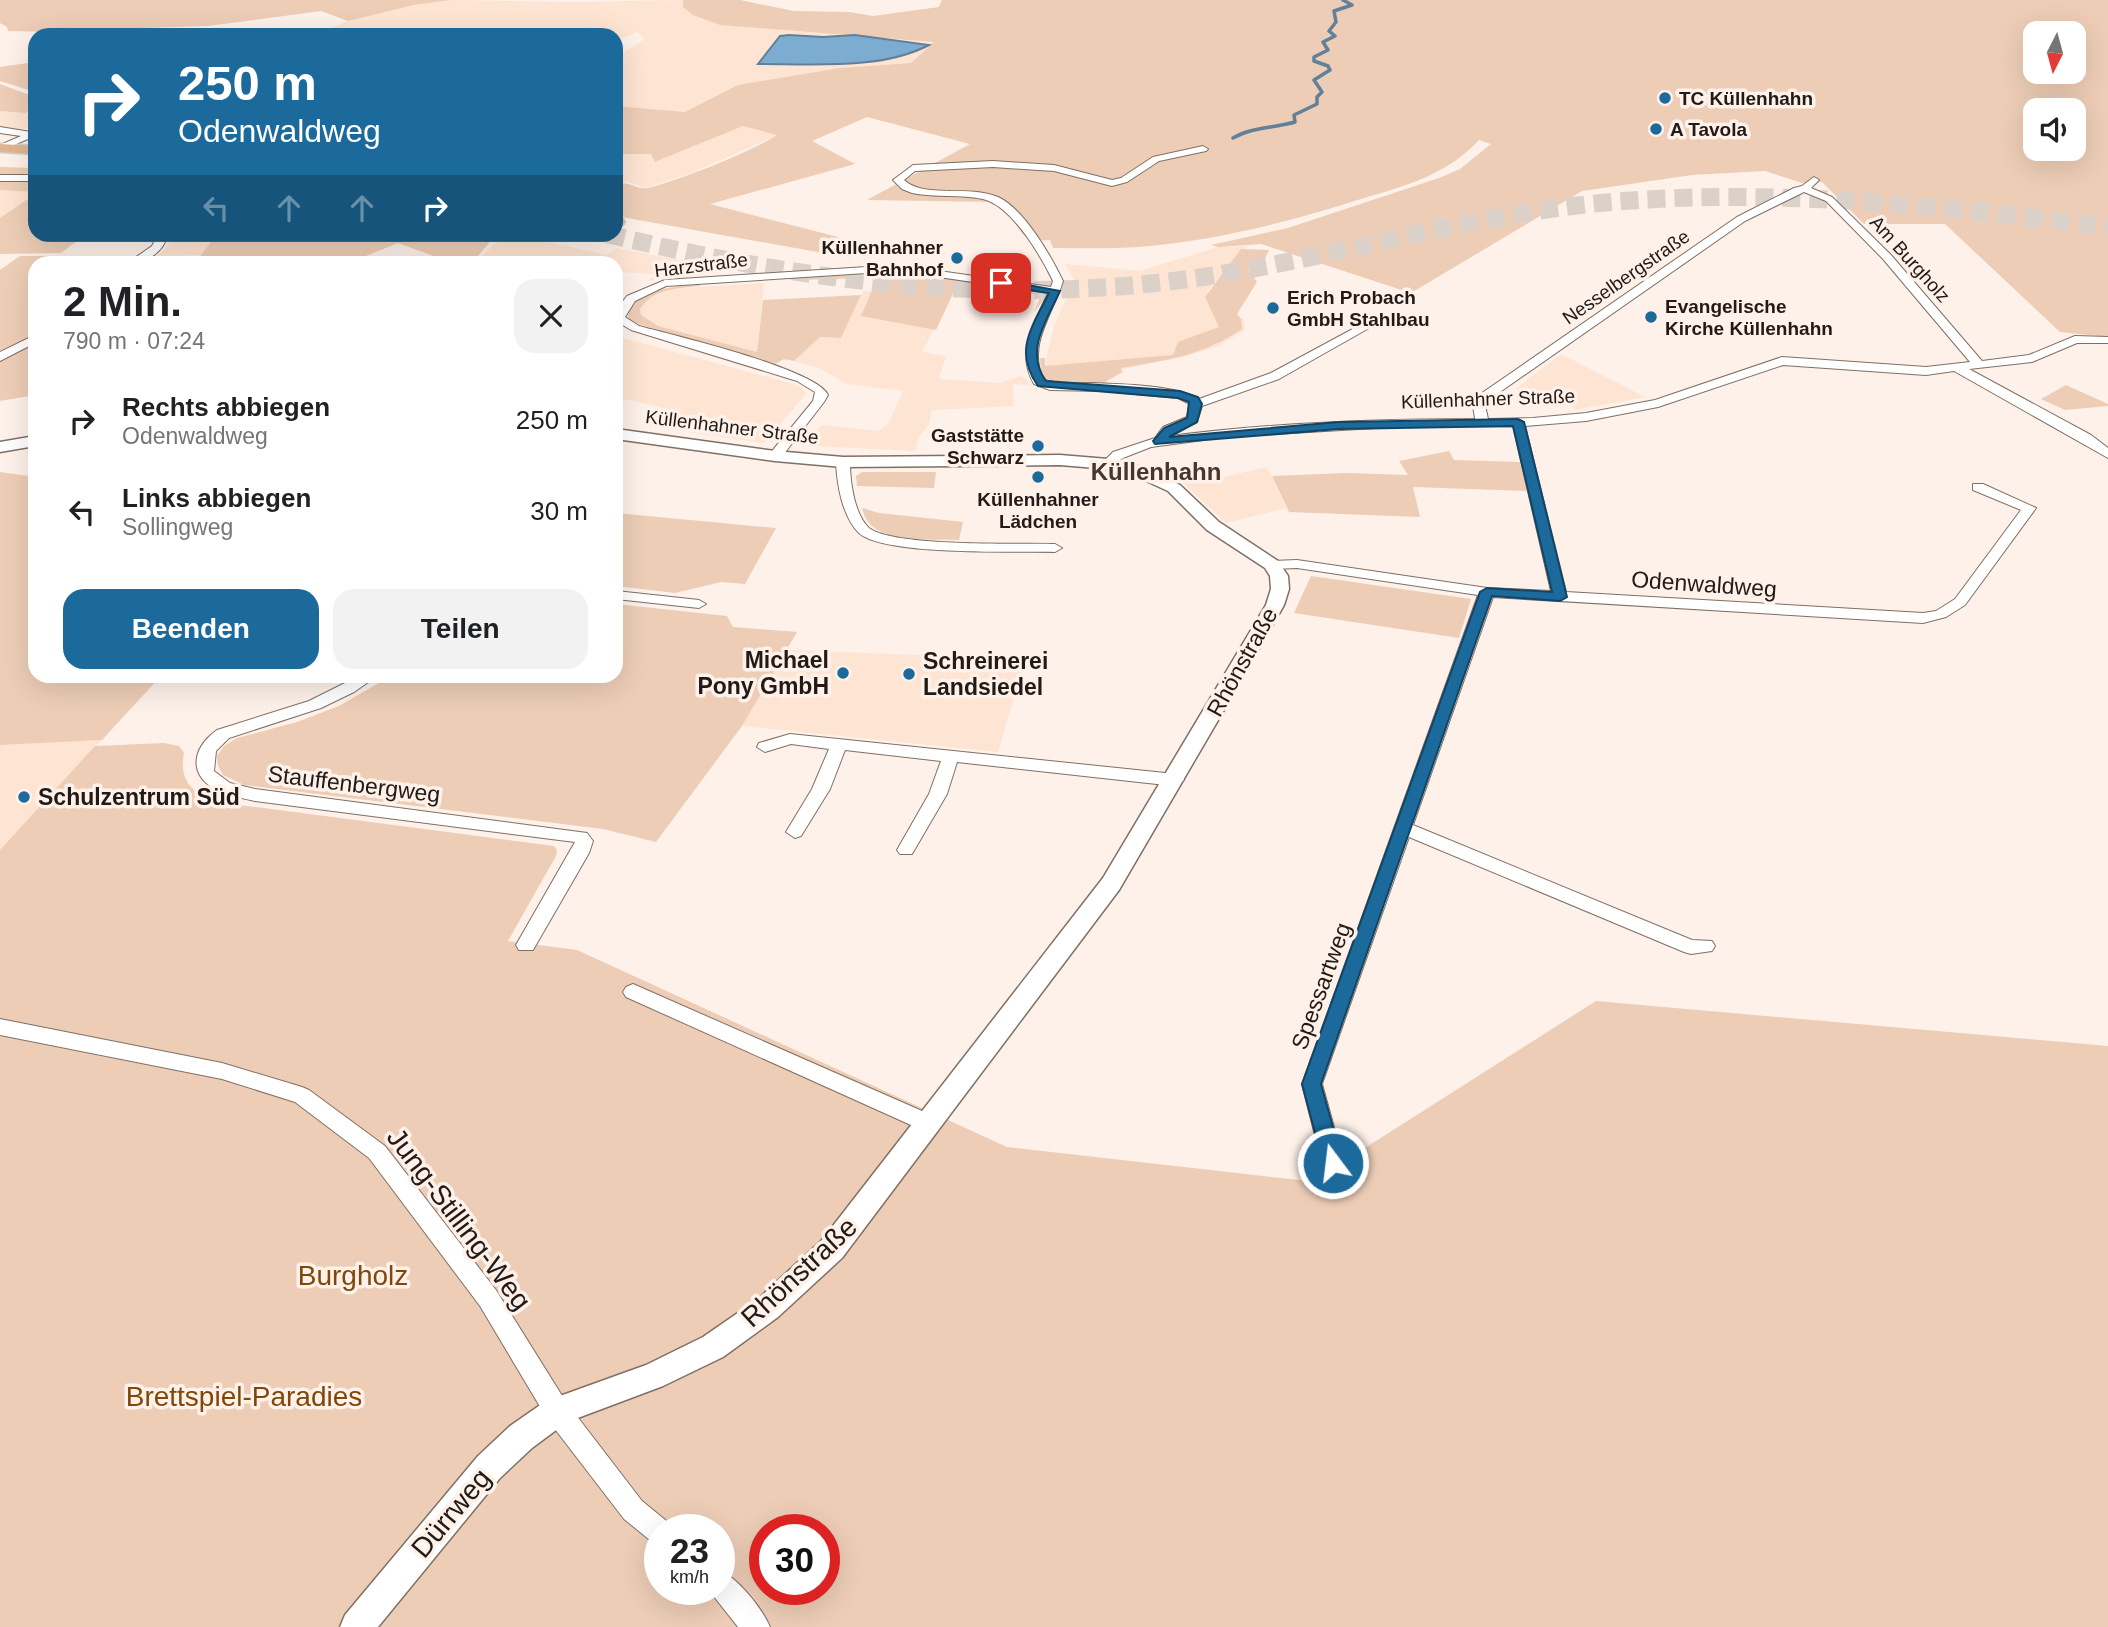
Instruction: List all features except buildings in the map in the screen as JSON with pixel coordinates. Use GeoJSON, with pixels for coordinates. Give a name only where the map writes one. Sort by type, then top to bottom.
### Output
{"type":"FeatureCollection","features":[{"type":"Feature","properties":{"kind":"highway"},"geometry":{"type":"LineString","coordinates":[[2,150],[28,143]]}},
{"type":"Feature","properties":{"kind":"highway"},"geometry":{"type":"LineString","coordinates":[[2,150],[28,155]]}},
{"type":"Feature","properties":{"kind":"highway"},"geometry":{"type":"LineString","coordinates":[[0,162],[28,163]]}},
{"type":"Feature","properties":{"kind":"street"},"geometry":{"type":"LineString","coordinates":[[0,130],[28,140]]}},
{"type":"Feature","properties":{"kind":"street"},"geometry":{"type":"LineString","coordinates":[[1159,441],[1168,430],[1193,419],[1196,404],[1194,400],[1180,395],[1103,387],[1050,386],[1038,381],[1033,371],[1033,337],[1058,281],[1051,263],[998,200],[979,194],[907,189],[898,180],[913,168],[1027,164],[1112,183],[1124,180],[1156,159],[1203,149]]}},
{"type":"Feature","properties":{"kind":"street"},"geometry":{"type":"LineString","coordinates":[[0,178],[28,178]]}},
{"type":"Feature","properties":{"kind":"street","name":"Am Burgholz"},"geometry":{"type":"LineString","coordinates":[[1809,185],[1829,199],[1887,257],[1980,366]]}},
{"type":"Feature","properties":{"kind":"street","name":"Nesselbergstraße"},"geometry":{"type":"LineString","coordinates":[[1482,422],[1479,405],[1486,396],[1741,219],[1809,185]]}},
{"type":"Feature","properties":{"kind":"street"},"geometry":{"type":"LineString","coordinates":[[144,256],[162,245],[162,242]]}},
{"type":"Feature","properties":{"kind":"street","name":"Harzstraße"},"geometry":{"type":"LineString","coordinates":[[623,308],[625,304],[646,290],[665,284],[882,268],[1055,291]]}},
{"type":"Feature","properties":{"kind":"street"},"geometry":{"type":"LineString","coordinates":[[1196,404],[1275,376],[1379,320]]}},
{"type":"Feature","properties":{"kind":"street","name":"Harzstraße"},"geometry":{"type":"LineString","coordinates":[[623,321],[628,325],[801,378],[820,390],[822,395],[818,402],[775,456]]}},
{"type":"Feature","properties":{"kind":"street","name":"Küllenhahner Straße"},"geometry":{"type":"LineString","coordinates":[[623,435],[775,456],[843,462],[1060,460],[1108,464],[1132,448],[1159,441],[1339,425],[1518,422],[1586,417],[1658,403],[1782,361],[1896,371],[1959,369],[2032,358],[2075,339],[2108,340]]}},
{"type":"Feature","properties":{"kind":"street"},"geometry":{"type":"LineString","coordinates":[[0,357],[28,342]]}},
{"type":"Feature","properties":{"kind":"street"},"geometry":{"type":"LineString","coordinates":[[1959,369],[2086,438],[2108,454]]}},
{"type":"Feature","properties":{"kind":"street"},"geometry":{"type":"LineString","coordinates":[[1518,422],[1560,597]]}},
{"type":"Feature","properties":{"kind":"street"},"geometry":{"type":"LineString","coordinates":[[0,447],[28,441]]}},
{"type":"Feature","properties":{"kind":"street","name":"Küllenhahner Straße"},"geometry":{"type":"LineString","coordinates":[[843,462],[853,513],[865,532],[875,537],[902,542],[1055,548]]}},
{"type":"Feature","properties":{"kind":"street"},"geometry":{"type":"LineString","coordinates":[[1108,464],[1162,481],[1174,488],[1213,526],[1272,565]]}},
{"type":"Feature","properties":{"kind":"street","name":"Odenwaldweg"},"geometry":{"type":"LineString","coordinates":[[1272,565],[1297,564],[1487,592],[1923,618],[1952,609],[1975,585],[2029,508],[1978,487]]}},
{"type":"Feature","properties":{"kind":"street","name":"Rhönstraße"},"geometry":{"type":"LineString","coordinates":[[557,1411],[653,1376],[713,1347],[768,1308],[832,1249],[1111,884],[1175,780],[1275,605],[1280,589],[1279,576],[1272,565]]}},
{"type":"Feature","properties":{"kind":"street","name":"Spessartweg"},"geometry":{"type":"LineString","coordinates":[[1333,1163],[1312,1084],[1487,592]]}},
{"type":"Feature","properties":{"kind":"street"},"geometry":{"type":"LineString","coordinates":[[623,596],[699,604]]}},
{"type":"Feature","properties":{"kind":"street","name":"Stauffenbergweg"},"geometry":{"type":"LineString","coordinates":[[358,683],[300,710],[225,733],[209,748],[204,764],[206,774],[224,787],[256,795],[580,837],[584,841],[580,853],[526,945]]}},
{"type":"Feature","properties":{"kind":"street"},"geometry":{"type":"LineString","coordinates":[[765,747],[790,739],[1175,780]]}},
{"type":"Feature","properties":{"kind":"street"},"geometry":{"type":"LineString","coordinates":[[795,832],[821,789],[839,744]]}},
{"type":"Feature","properties":{"kind":"street"},"geometry":{"type":"LineString","coordinates":[[906,850],[938,794],[951,755]]}},
{"type":"Feature","properties":{"kind":"street"},"geometry":{"type":"LineString","coordinates":[[1404,828],[1691,947],[1705,946]]}},
{"type":"Feature","properties":{"kind":"street"},"geometry":{"type":"LineString","coordinates":[[633,992],[930,1124]]}},
{"type":"Feature","properties":{"kind":"street","name":"Jung-Stilling-Weg"},"geometry":{"type":"LineString","coordinates":[[0,1027],[222,1071],[303,1096],[377,1152],[488,1298],[557,1411],[633,1510],[644,1519]]}},
{"type":"Feature","properties":{"kind":"street","name":"Dürrweg"},"geometry":{"type":"LineString","coordinates":[[357,1627],[489,1467],[521,1437],[557,1411]]}},
{"type":"Feature","properties":{"kind":"street"},"geometry":{"type":"LineString","coordinates":[[735,1603],[755,1627]]}},
{"type":"Feature","properties":{"kind":"shaded area"},"geometry":{"type":"Polygon","coordinates":[[[451,0],[683,0],[683,7],[720,25],[934,42],[911,63],[839,68],[738,85],[685,112],[623,107],[623,53],[645,39],[638,32],[623,37],[623,28],[332,28],[348,21],[414,5],[451,0]]]}},
{"type":"Feature","properties":{"kind":"shaded area"},"geometry":{"type":"Polygon","coordinates":[[[0,111],[28,113],[28,127],[0,128],[0,111]]]}},
{"type":"Feature","properties":{"kind":"shaded area"},"geometry":{"type":"Polygon","coordinates":[[[743,126],[778,135],[691,173],[644,188],[623,182],[623,154],[651,154],[656,162],[743,126]]]}},
{"type":"Feature","properties":{"kind":"shaded area"},"geometry":{"type":"Polygon","coordinates":[[[0,190],[28,192],[28,199],[0,218],[0,190]]]}},
{"type":"Feature","properties":{"kind":"shaded area"},"geometry":{"type":"Polygon","coordinates":[[[171,242],[211,242],[203,255],[158,256],[171,242]]]}},
{"type":"Feature","properties":{"kind":"shaded area"},"geometry":{"type":"Polygon","coordinates":[[[497,242],[548,242],[606,255],[617,248],[731,270],[648,281],[653,274],[623,272],[623,256],[482,256],[497,242]]]}},
{"type":"Feature","properties":{"kind":"shaded area"},"geometry":{"type":"Polygon","coordinates":[[[1247,246],[1207,292],[1213,305],[1243,319],[1245,330],[1218,346],[1183,357],[1122,369],[1124,372],[1104,383],[1097,379],[1044,368],[1054,327],[1074,279],[1065,264],[1140,271],[1218,247],[1247,246]]]}},
{"type":"Feature","properties":{"kind":"shaded area"},"geometry":{"type":"Polygon","coordinates":[[[764,283],[757,352],[658,326],[641,315],[640,309],[645,301],[670,289],[764,283]]]}},
{"type":"Feature","properties":{"kind":"shaded area"},"geometry":{"type":"Polygon","coordinates":[[[863,291],[951,297],[922,352],[946,356],[939,379],[999,383],[1022,376],[1031,385],[1013,384],[1014,406],[932,410],[929,424],[918,438],[915,451],[814,446],[809,442],[821,425],[879,431],[889,423],[903,391],[847,384],[819,368],[794,361],[820,337],[841,338],[863,291]]]}},
{"type":"Feature","properties":{"kind":"shaded area"},"geometry":{"type":"Polygon","coordinates":[[[623,338],[793,384],[802,388],[806,394],[764,443],[647,426],[668,409],[626,399],[623,401],[623,338]]]}},
{"type":"Feature","properties":{"kind":"shaded area"},"geometry":{"type":"Polygon","coordinates":[[[1561,354],[1645,397],[1575,410],[1569,403],[1548,391],[1529,393],[1516,389],[1561,354]]]}},
{"type":"Feature","properties":{"kind":"shaded area"},"geometry":{"type":"Polygon","coordinates":[[[1267,467],[1286,508],[1226,523],[1183,483],[1196,480],[1199,483],[1267,467]]]}},
{"type":"Feature","properties":{"kind":"shaded area"},"geometry":{"type":"Polygon","coordinates":[[[786,650],[1025,659],[998,752],[742,726],[786,650]]]}},
{"type":"Feature","properties":{"kind":"shaded area","name":"Schulzentrum Süd"},"geometry":{"type":"Polygon","coordinates":[[[102,740],[0,850],[0,745],[102,740]]]}},
{"type":"Feature","properties":{"kind":"green space"},"geometry":{"type":"Polygon","coordinates":[[[0,0],[451,0],[414,5],[348,21],[321,11],[208,26],[28,28],[28,31],[8,31],[7,27],[0,23],[0,0]]]}},
{"type":"Feature","properties":{"kind":"green space"},"geometry":{"type":"Polygon","coordinates":[[[683,0],[740,0],[794,11],[849,12],[873,16],[939,7],[942,0],[2108,0],[2108,337],[2060,332],[1945,224],[1864,224],[1822,182],[1802,183],[1765,171],[1692,175],[1582,191],[1411,293],[1261,244],[1218,247],[1211,245],[1288,228],[1439,178],[1460,169],[1491,144],[1479,140],[1453,162],[1424,178],[1306,215],[1251,229],[1138,247],[1053,248],[1050,240],[1032,239],[1023,234],[1007,212],[993,202],[867,200],[970,144],[867,117],[812,141],[855,164],[710,204],[838,237],[851,258],[623,217],[623,184],[643,188],[659,185],[733,157],[777,135],[743,126],[655,162],[651,154],[623,154],[623,107],[685,112],[738,85],[839,68],[911,63],[934,42],[720,25],[693,15],[683,7],[683,0]]]}},
{"type":"Feature","properties":{"kind":"green space"},"geometry":{"type":"Polygon","coordinates":[[[28,63],[28,90],[0,81],[0,67],[28,63]]]}},
{"type":"Feature","properties":{"kind":"green space"},"geometry":{"type":"Polygon","coordinates":[[[0,84],[28,94],[28,112],[0,111],[0,84]]]}},
{"type":"Feature","properties":{"kind":"green space"},"geometry":{"type":"Polygon","coordinates":[[[0,167],[28,168],[28,192],[0,190],[0,167]]]}},
{"type":"Feature","properties":{"kind":"green space"},"geometry":{"type":"Polygon","coordinates":[[[28,199],[28,242],[76,242],[61,253],[0,254],[0,218],[28,199]]]}},
{"type":"Feature","properties":{"kind":"green space"},"geometry":{"type":"Polygon","coordinates":[[[211,242],[490,242],[478,256],[434,256],[398,243],[366,256],[200,256],[211,242]]]}},
{"type":"Feature","properties":{"kind":"green space"},"geometry":{"type":"Polygon","coordinates":[[[1241,249],[1269,250],[1264,261],[1248,269],[1257,282],[1237,314],[1241,319],[1242,329],[1198,351],[1121,368],[1122,372],[1101,384],[1058,383],[1045,378],[1041,373],[1040,358],[1045,358],[1045,366],[1173,355],[1178,342],[1219,327],[1205,297],[1241,249]]]}},
{"type":"Feature","properties":{"kind":"green space"},"geometry":{"type":"Polygon","coordinates":[[[20,256],[28,256],[28,339],[0,354],[0,270],[20,256]]]}},
{"type":"Feature","properties":{"kind":"green space"},"geometry":{"type":"Polygon","coordinates":[[[893,271],[1048,295],[1034,312],[1041,295],[957,285],[936,330],[861,316],[876,281],[868,278],[798,280],[801,277],[893,271]]]}},
{"type":"Feature","properties":{"kind":"green space"},"geometry":{"type":"Polygon","coordinates":[[[700,284],[659,293],[645,302],[640,309],[641,315],[658,326],[757,352],[763,300],[861,295],[841,338],[820,337],[794,361],[784,359],[775,364],[638,324],[628,318],[630,308],[645,295],[668,288],[700,284]]]}},
{"type":"Feature","properties":{"kind":"green space"},"geometry":{"type":"Polygon","coordinates":[[[28,345],[28,396],[0,401],[0,360],[28,345]]]}},
{"type":"Feature","properties":{"kind":"green space"},"geometry":{"type":"Polygon","coordinates":[[[2066,385],[2108,406],[2065,410],[2041,399],[2066,385]]]}},
{"type":"Feature","properties":{"kind":"green space"},"geometry":{"type":"Polygon","coordinates":[[[1449,451],[1454,460],[1520,462],[1527,491],[1413,487],[1420,517],[1289,512],[1272,476],[1346,473],[1408,475],[1399,461],[1449,451]]]}},
{"type":"Feature","properties":{"kind":"green space"},"geometry":{"type":"Polygon","coordinates":[[[0,472],[28,476],[28,683],[155,683],[102,740],[0,745],[0,472]]]}},
{"type":"Feature","properties":{"kind":"green space"},"geometry":{"type":"Polygon","coordinates":[[[862,472],[936,472],[934,488],[857,486],[856,476],[862,472]]]}},
{"type":"Feature","properties":{"kind":"green space"},"geometry":{"type":"Polygon","coordinates":[[[862,508],[879,513],[963,522],[959,540],[888,535],[867,520],[862,508]]]}},
{"type":"Feature","properties":{"kind":"green space"},"geometry":{"type":"Polygon","coordinates":[[[623,514],[776,528],[745,584],[721,582],[675,593],[623,587],[623,514]]]}},
{"type":"Feature","properties":{"kind":"green space"},"geometry":{"type":"Polygon","coordinates":[[[1311,576],[1471,599],[1459,638],[1294,613],[1311,576]]]}},
{"type":"Feature","properties":{"kind":"green space"},"geometry":{"type":"Polygon","coordinates":[[[623,605],[727,616],[733,627],[797,632],[742,726],[656,842],[603,829],[244,785],[223,775],[218,766],[217,756],[224,746],[237,738],[297,722],[339,706],[379,683],[623,683],[623,605]]]}},
{"type":"Feature","properties":{"kind":"green space","name":"Burgholz"},"geometry":{"type":"Polygon","coordinates":[[[164,743],[179,746],[184,753],[183,769],[187,782],[209,801],[554,846],[557,850],[556,856],[508,941],[577,950],[1007,1147],[1335,1184],[1346,1160],[1596,1001],[2108,1046],[2108,1627],[0,1627],[0,850],[95,746],[164,743]]]}},
{"type":"Feature","properties":{"kind":"water"},"geometry":{"type":"Polygon","coordinates":[[[855,35],[929,45],[890,59],[868,62],[823,65],[758,64],[780,36],[855,35]]]}},
{"type":"Feature","properties":{"kind":"waterway"},"geometry":{"type":"LineString","coordinates":[[1233,138],[1255,130],[1295,122],[1294,115],[1317,104],[1317,97],[1322,92],[1314,80],[1330,70],[1328,66],[1314,61],[1314,57],[1328,50],[1323,42],[1335,36],[1329,31],[1336,22],[1334,11],[1352,5],[1343,0]]}},
{"type":"Feature","properties":{"kind":"tunnel"},"geometry":{"type":"LineString","coordinates":[[623,238],[681,251],[829,277],[903,285],[1052,290],[1127,286],[1203,277],[1500,217],[1600,203],[1664,199],[1727,197],[1854,201],[2108,227]]}},
{"type":"Feature","properties":{"kind":"place","name":"TC Küllenhahn"},"geometry":{"type":"Point","coordinates":[1665,98]}},
{"type":"Feature","properties":{"kind":"place","name":"A Tavola"},"geometry":{"type":"Point","coordinates":[1656,129]}},
{"type":"Feature","properties":{"kind":"place","name":"Küllenhahner Bahnhof"},"geometry":{"type":"Point","coordinates":[957,258]}},
{"type":"Feature","properties":{"kind":"place","name":"Erich Probach GmbH Stahlbau"},"geometry":{"type":"Point","coordinates":[1273,308]}},
{"type":"Feature","properties":{"kind":"place","name":"Evangelische Kirche Küllenhahn"},"geometry":{"type":"Point","coordinates":[1651,317]}},
{"type":"Feature","properties":{"kind":"place","name":"Gaststätte Schwarz"},"geometry":{"type":"Point","coordinates":[1038,446]}},
{"type":"Feature","properties":{"kind":"place","name":"Küllenhahner Lädchen"},"geometry":{"type":"Point","coordinates":[1038,477]}},
{"type":"Feature","properties":{"kind":"place","name":"Michael Pony GmbH"},"geometry":{"type":"Point","coordinates":[843,673]}},
{"type":"Feature","properties":{"kind":"place","name":"Schreinerei Landsiedel"},"geometry":{"type":"Point","coordinates":[909,674]}},
{"type":"Feature","properties":{"kind":"place","name":"Schulzentrum Süd"},"geometry":{"type":"Point","coordinates":[24,797]}},
{"type":"Feature","properties":{"kind":"district","name":"Küllenhahn"},"geometry":{"type":"Point","coordinates":[1156,471]}},
{"type":"Feature","properties":{"kind":"route"},"geometry":{"type":"LineString","coordinates":[[1001,283],[1055,291],[1033,337],[1031,350],[1035,378],[1042,384],[1180,395],[1194,400],[1196,404],[1193,419],[1168,430],[1159,441],[1339,425],[1518,422],[1560,597],[1487,592],[1312,1084],[1333,1163]]}},
{"type":"Feature","properties":{"kind":"park label","name":"Brettspiel-Paradies"},"geometry":{"type":"Point","coordinates":[244,1396]}}]}
